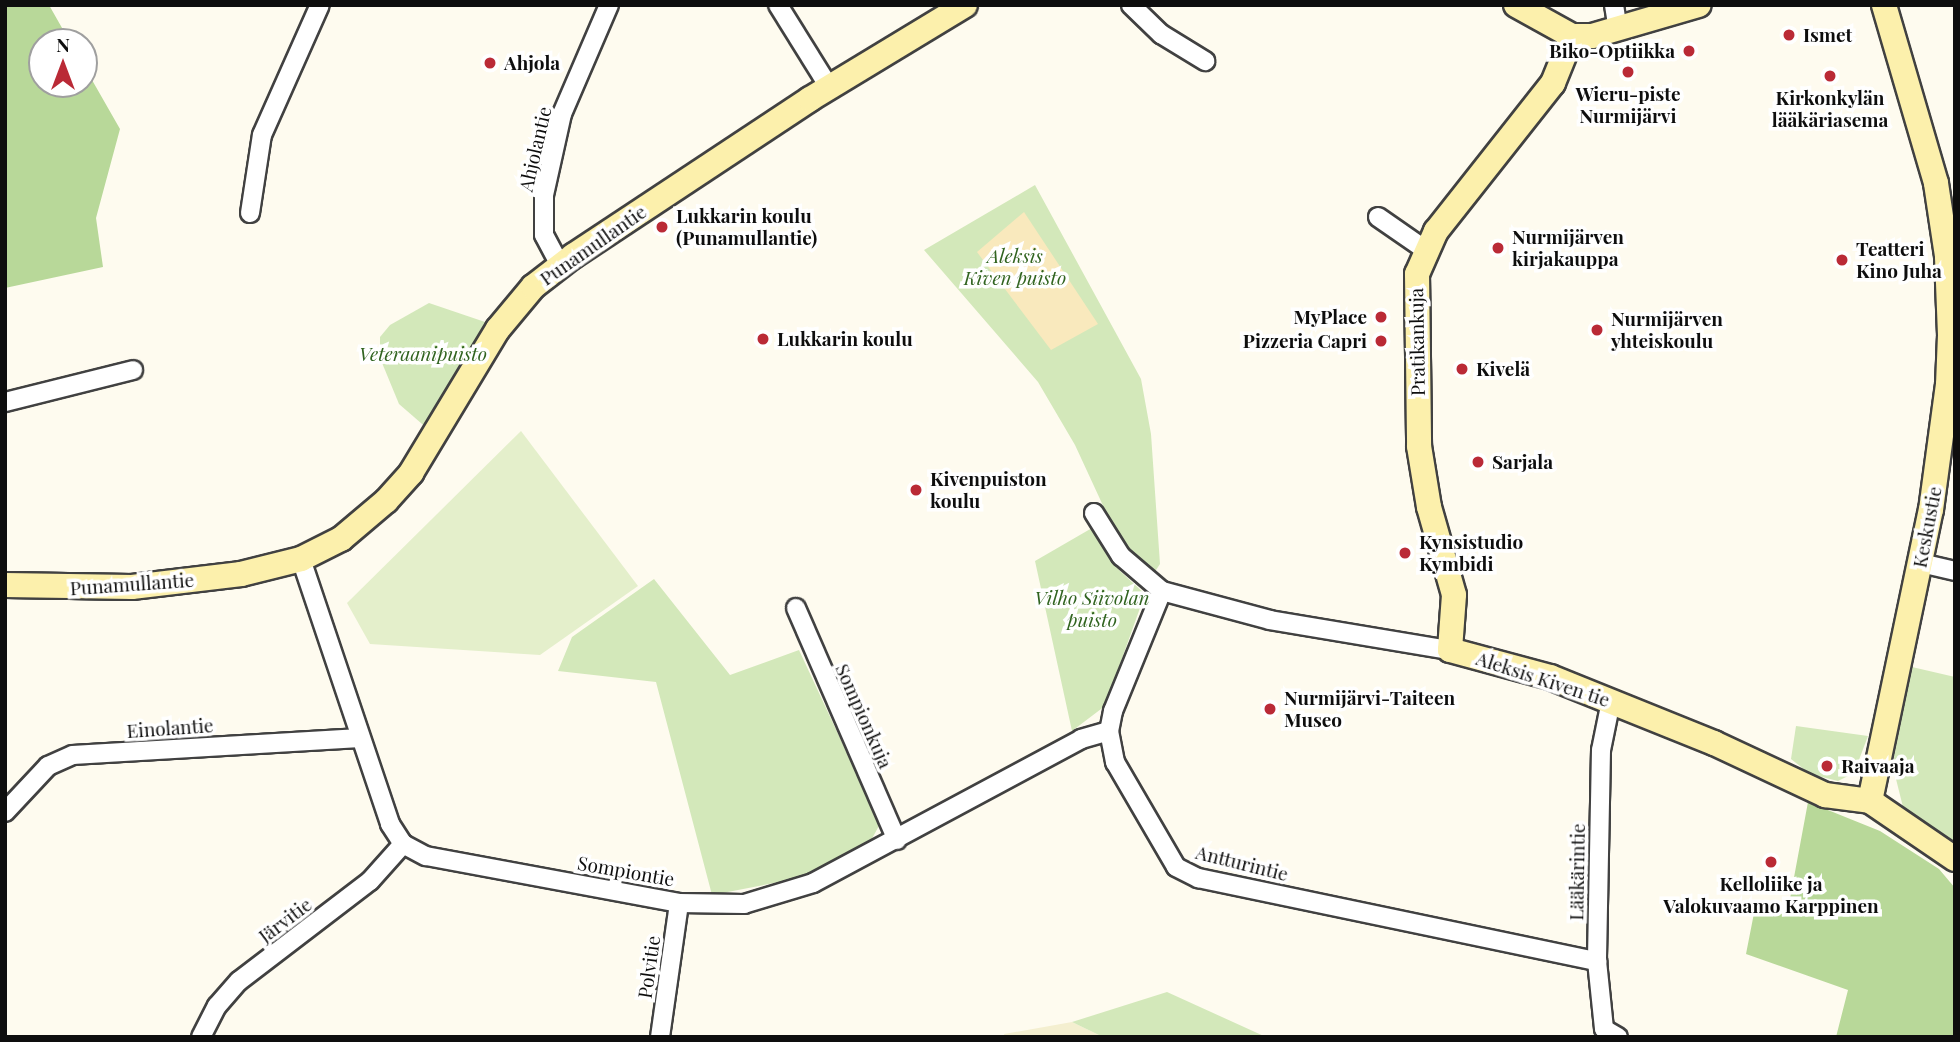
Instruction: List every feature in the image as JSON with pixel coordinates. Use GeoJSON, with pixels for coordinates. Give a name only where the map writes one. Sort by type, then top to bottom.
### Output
{"type":"FeatureCollection","features":[{"type":"Feature","properties":{"kind":"street"},"geometry":{"type":"LineString","coordinates":[[250,213],[262,135],[320,5]]}},
{"type":"Feature","properties":{"kind":"street","name":"Ahjolantie"},"geometry":{"type":"LineString","coordinates":[[560,265],[544,235],[544,195],[562,114],[609,5]]}},
{"type":"Feature","properties":{"kind":"street"},"geometry":{"type":"LineString","coordinates":[[778,5],[829,87]]}},
{"type":"Feature","properties":{"kind":"street","name":"Punamullantie"},"geometry":{"type":"LineString","coordinates":[[5,585],[132,587],[242,574],[301,559],[341,539],[386,501],[411,473],[498,328],[533,287],[560,265],[829,87],[965,5]]}},
{"type":"Feature","properties":{"kind":"street"},"geometry":{"type":"LineString","coordinates":[[1131,5],[1161,34],[1205,61]]}},
{"type":"Feature","properties":{"kind":"street"},"geometry":{"type":"LineString","coordinates":[[1516,5],[1572,36],[1616,17],[1699,5]]}},
{"type":"Feature","properties":{"kind":"street","name":"Keskustie"},"geometry":{"type":"LineString","coordinates":[[1870,801],[1921,563],[1948,385],[1947,256],[1936,183],[1884,5]]}},
{"type":"Feature","properties":{"kind":"street","name":"Pratikankuja"},"geometry":{"type":"LineString","coordinates":[[1450,650],[1454,595],[1429,507],[1419,446],[1415,301],[1424,249],[1553,83],[1572,36]]}},
{"type":"Feature","properties":{"kind":"street"},"geometry":{"type":"LineString","coordinates":[[1378,217],[1424,249]]}},
{"type":"Feature","properties":{"kind":"street"},"geometry":{"type":"LineString","coordinates":[[5,402],[133,370]]}},
{"type":"Feature","properties":{"kind":"street","name":"Aleksis Kiven tie"},"geometry":{"type":"LineString","coordinates":[[1094,513],[1121,556],[1162,591],[1270,620],[1493,658],[1611,701],[1825,795],[1870,801],[1955,859]]}},
{"type":"Feature","properties":{"kind":"street"},"geometry":{"type":"LineString","coordinates":[[301,559],[359,738],[390,824],[403,844]]}},
{"type":"Feature","properties":{"kind":"street"},"geometry":{"type":"LineString","coordinates":[[1921,563],[1955,571]]}},
{"type":"Feature","properties":{"kind":"street","name":"Antturintie"},"geometry":{"type":"LineString","coordinates":[[1162,591],[1113,711],[1109,731],[1115,762],[1158,843],[1176,867],[1198,878],[1597,961]]}},
{"type":"Feature","properties":{"kind":"street","name":"Sompionkuja"},"geometry":{"type":"LineString","coordinates":[[796,607],[897,840]]}},
{"type":"Feature","properties":{"kind":"street","name":"Lääkärintie"},"geometry":{"type":"LineString","coordinates":[[1611,701],[1601,750],[1597,961],[1604,1030],[1618,1037]]}},
{"type":"Feature","properties":{"kind":"street","name":"Sompiontie"},"geometry":{"type":"LineString","coordinates":[[403,844],[426,856],[679,903],[744,904],[783,894],[897,840],[1081,739],[1109,731]]}},
{"type":"Feature","properties":{"kind":"street","name":"Einolantie"},"geometry":{"type":"LineString","coordinates":[[5,812],[48,766],[73,755],[359,738]]}},
{"type":"Feature","properties":{"kind":"street","name":"Järvitie"},"geometry":{"type":"LineString","coordinates":[[201,1037],[217,1006],[239,981],[370,881],[403,844]]}},
{"type":"Feature","properties":{"kind":"street","name":"Polvitie"},"geometry":{"type":"LineString","coordinates":[[660,1037],[679,903]]}},
{"type":"Feature","properties":{"kind":"shaded area"},"geometry":{"type":"Polygon","coordinates":[[[1072,1022],[1103,1037],[1005,1037],[1004,1034],[1072,1022]]]}},
{"type":"Feature","properties":{"kind":"green space"},"geometry":{"type":"Polygon","coordinates":[[[5,5],[49,5],[62,28],[28,28],[28,98],[98,98],[98,90],[120,129],[96,218],[103,267],[5,288],[5,5]]]}},
{"type":"Feature","properties":{"kind":"green space","name":"Aleksis Kiven puisto"},"geometry":{"type":"Polygon","coordinates":[[[1035,185],[1141,379],[1151,434],[1160,564],[1154,573],[1118,538],[1075,445],[1038,382],[924,250],[1035,185]]]}},
{"type":"Feature","properties":{"kind":"green space","name":"Veteraanipuisto"},"geometry":{"type":"Polygon","coordinates":[[[429,303],[488,323],[429,430],[399,404],[380,358],[380,337],[390,325],[429,303]]]}},
{"type":"Feature","properties":{"kind":"green space"},"geometry":{"type":"Polygon","coordinates":[[[521,431],[638,586],[540,655],[370,644],[347,603],[521,431]]]}},
{"type":"Feature","properties":{"kind":"green space","name":"Vilho Siivolan puisto"},"geometry":{"type":"Polygon","coordinates":[[[1092,528],[1120,571],[1145,594],[1105,706],[1072,731],[1035,561],[1092,528]]]}},
{"type":"Feature","properties":{"kind":"green space"},"geometry":{"type":"Polygon","coordinates":[[[654,579],[730,675],[799,650],[880,824],[869,844],[795,879],[712,895],[656,682],[558,671],[572,637],[654,579]]]}},
{"type":"Feature","properties":{"kind":"green space"},"geometry":{"type":"Polygon","coordinates":[[[1912,667],[1955,677],[1955,845],[1904,811],[1895,775],[1894,755],[1912,667]]]}},
{"type":"Feature","properties":{"kind":"green space"},"geometry":{"type":"Polygon","coordinates":[[[1796,726],[1868,736],[1854,773],[1838,781],[1810,774],[1791,759],[1796,726]]]}},
{"type":"Feature","properties":{"kind":"green space"},"geometry":{"type":"Polygon","coordinates":[[[1808,802],[1880,831],[1939,869],[1955,888],[1955,1037],[1836,1037],[1848,990],[1746,954],[1755,908],[1787,915],[1808,802]]]}},
{"type":"Feature","properties":{"kind":"green space"},"geometry":{"type":"Polygon","coordinates":[[[1167,992],[1266,1037],[1103,1037],[1072,1022],[1167,992]]]}},
{"type":"Feature","properties":{"kind":"sand"},"geometry":{"type":"Polygon","coordinates":[[[1024,212],[1098,324],[1051,350],[977,252],[1024,212]]]}},
{"type":"Feature","properties":{"kind":"place","name":"Ismet"},"geometry":{"type":"Point","coordinates":[1789,35]}},
{"type":"Feature","properties":{"kind":"place","name":"Biko-Optiikka"},"geometry":{"type":"Point","coordinates":[1689,51]}},
{"type":"Feature","properties":{"kind":"place","name":"Ahjola"},"geometry":{"type":"Point","coordinates":[490,63]}},
{"type":"Feature","properties":{"kind":"place","name":"Wieru-piste Nurmijärvi"},"geometry":{"type":"Point","coordinates":[1628,72]}},
{"type":"Feature","properties":{"kind":"place","name":"Kirkonkylän lääkäriasema"},"geometry":{"type":"Point","coordinates":[1830,76]}},
{"type":"Feature","properties":{"kind":"place","name":"Lukkarin koulu (Punamullantie)"},"geometry":{"type":"Point","coordinates":[662,227]}},
{"type":"Feature","properties":{"kind":"place","name":"Nurmijärven kirjakauppa"},"geometry":{"type":"Point","coordinates":[1498,248]}},
{"type":"Feature","properties":{"kind":"place","name":"Teatteri Kino Juha"},"geometry":{"type":"Point","coordinates":[1842,260]}},
{"type":"Feature","properties":{"kind":"place","name":"MyPlace"},"geometry":{"type":"Point","coordinates":[1381,317]}},
{"type":"Feature","properties":{"kind":"place","name":"Nurmijärven yhteiskoulu"},"geometry":{"type":"Point","coordinates":[1597,330]}},
{"type":"Feature","properties":{"kind":"place","name":"Lukkarin koulu"},"geometry":{"type":"Point","coordinates":[763,339]}},
{"type":"Feature","properties":{"kind":"place","name":"Pizzeria Capri"},"geometry":{"type":"Point","coordinates":[1381,341]}},
{"type":"Feature","properties":{"kind":"place","name":"Kivelä"},"geometry":{"type":"Point","coordinates":[1462,369]}},
{"type":"Feature","properties":{"kind":"place","name":"Sarjala"},"geometry":{"type":"Point","coordinates":[1478,462]}},
{"type":"Feature","properties":{"kind":"place","name":"Kivenpuiston koulu"},"geometry":{"type":"Point","coordinates":[916,490]}},
{"type":"Feature","properties":{"kind":"place","name":"Kynsistudio Kymbidi"},"geometry":{"type":"Point","coordinates":[1405,553]}},
{"type":"Feature","properties":{"kind":"place","name":"Nurmijärvi-Taiteen Museo"},"geometry":{"type":"Point","coordinates":[1270,709]}},
{"type":"Feature","properties":{"kind":"place","name":"Raivaaja"},"geometry":{"type":"Point","coordinates":[1827,766]}},
{"type":"Feature","properties":{"kind":"place","name":"Kelloliike ja Valokuvaamo Karppinen"},"geometry":{"type":"Point","coordinates":[1771,862]}}]}
